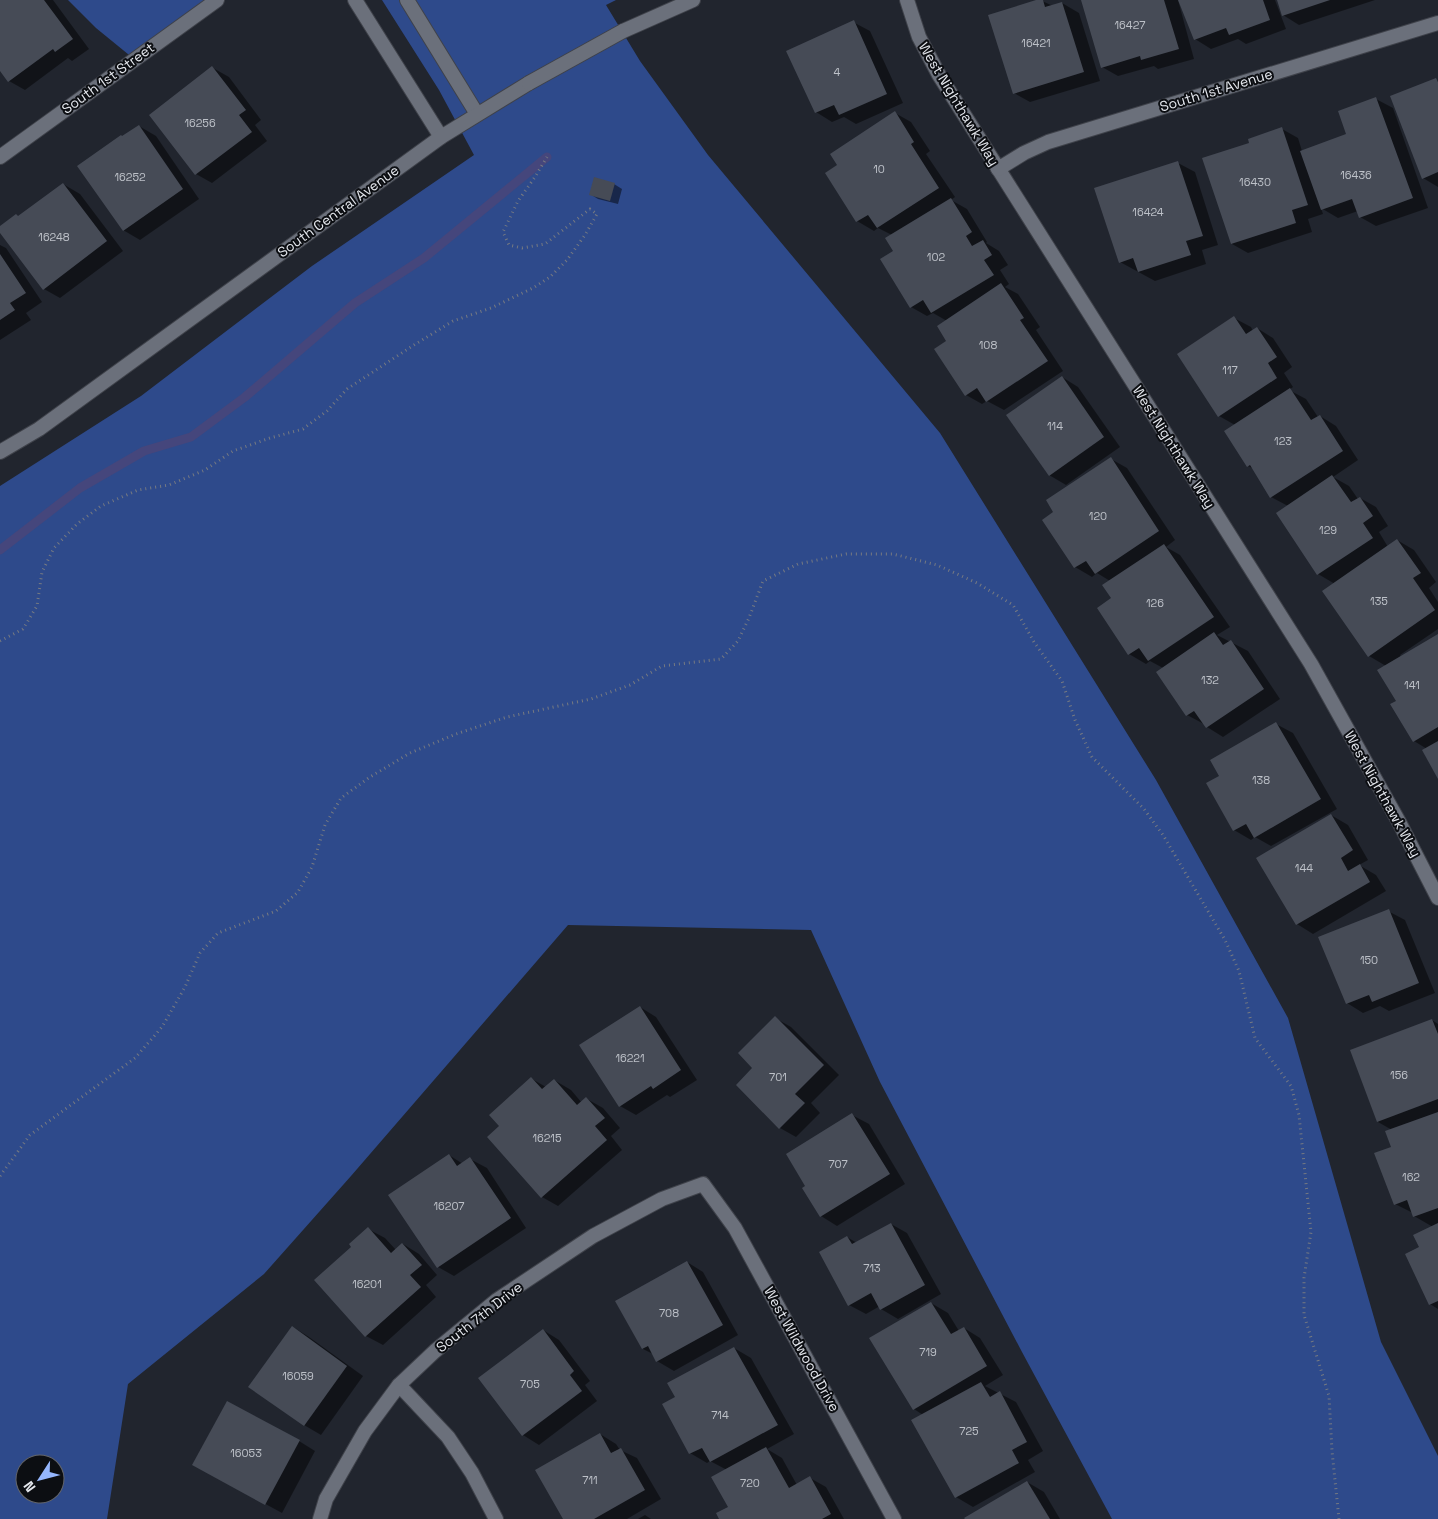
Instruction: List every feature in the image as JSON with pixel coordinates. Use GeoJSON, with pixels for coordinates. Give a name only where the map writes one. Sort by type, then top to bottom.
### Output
{"type":"FeatureCollection","features":[{"type":"Feature","properties":{"kind":"street","name":"South 1st Street"},"geometry":{"type":"LineString","coordinates":[[0,157],[217,0]]}},
{"type":"Feature","properties":{"kind":"street"},"geometry":{"type":"LineString","coordinates":[[355,0],[441,137]]}},
{"type":"Feature","properties":{"kind":"street"},"geometry":{"type":"LineString","coordinates":[[407,0],[477,114]]}},
{"type":"Feature","properties":{"kind":"street","name":"South Central Avenue"},"geometry":{"type":"LineString","coordinates":[[0,452],[39,429],[441,137],[529,83],[623,31],[694,0]]}},
{"type":"Feature","properties":{"kind":"street","name":"West Nighthawk Way"},"geometry":{"type":"LineString","coordinates":[[907,0],[919,37],[939,76],[1311,664],[1399,822],[1438,898]]}},
{"type":"Feature","properties":{"kind":"street","name":"South 1st Avenue"},"geometry":{"type":"LineString","coordinates":[[998,169],[1024,153],[1048,142],[1438,23]]}},
{"type":"Feature","properties":{"kind":"street","name":"South 7th Drive"},"geometry":{"type":"LineString","coordinates":[[320,1519],[326,1500],[365,1431],[398,1385],[435,1351],[497,1300],[585,1242],[662,1199],[703,1184]]}},
{"type":"Feature","properties":{"kind":"street","name":"West Wildwood Drive"},"geometry":{"type":"LineString","coordinates":[[703,1184],[735,1228],[894,1519]]}},
{"type":"Feature","properties":{"kind":"street"},"geometry":{"type":"LineString","coordinates":[[398,1385],[448,1437],[472,1473],[496,1519]]}},
{"type":"Feature","properties":{"kind":"path"},"geometry":{"type":"LineString","coordinates":[[0,641],[23,629],[37,606],[42,572],[54,548],[77,524],[101,506],[138,490],[170,484],[205,470],[233,451],[303,429],[327,411],[347,388],[414,345],[453,321],[490,308],[533,288],[550,277],[567,260],[597,214],[590,209],[545,244],[522,248],[509,245],[504,232],[518,201],[546,157]]}},
{"type":"Feature","properties":{"kind":"path"},"geometry":{"type":"LineString","coordinates":[[0,1176],[30,1135],[135,1058],[162,1027],[185,988],[200,953],[218,933],[276,911],[298,892],[312,867],[325,825],[341,798],[370,777],[410,753],[456,734],[507,717],[591,699],[630,685],[662,666],[721,658],[738,641],[749,618],[762,581],[798,564],[846,554],[893,554],[937,565],[977,583],[1013,606],[1034,642],[1062,681],[1075,720],[1092,757],[1144,809],[1163,835],[1225,940],[1239,971],[1255,1038],[1291,1086],[1299,1116],[1311,1232],[1304,1278],[1304,1315],[1329,1396],[1339,1519]]}},
{"type":"Feature","properties":{"kind":"shaded area"},"geometry":{"type":"Polygon","coordinates":[[[68,0],[217,0],[134,59],[96,28],[68,0]]]}},
{"type":"Feature","properties":{"kind":"shaded area"},"geometry":{"type":"Polygon","coordinates":[[[382,0],[616,0],[606,5],[640,61],[708,155],[940,433],[1156,780],[1288,1018],[1381,1342],[1438,1456],[1438,1519],[1112,1519],[880,1082],[811,930],[568,925],[264,1274],[128,1384],[107,1519],[0,1519],[0,486],[141,396],[312,266],[474,155],[439,90],[382,0]]]}},
{"type":"Feature","properties":{"kind":"building"},"geometry":{"type":"Polygon","coordinates":[[[0,0],[44,0],[73,39],[55,52],[53,49],[8,82],[0,71],[0,0]]]}},
{"type":"Feature","properties":{"kind":"building"},"geometry":{"type":"Polygon","coordinates":[[[1036,0],[1043,0],[1045,7],[1062,2],[1084,72],[1013,94],[988,15],[1036,0]]]}},
{"type":"Feature","properties":{"kind":"building"},"geometry":{"type":"Polygon","coordinates":[[[1081,0],[1164,0],[1179,49],[1141,60],[1140,56],[1101,68],[1081,0]]]}},
{"type":"Feature","properties":{"kind":"building"},"geometry":{"type":"Polygon","coordinates":[[[1178,0],[1263,0],[1270,20],[1229,35],[1226,28],[1194,40],[1178,0]]]}},
{"type":"Feature","properties":{"kind":"building"},"geometry":{"type":"Polygon","coordinates":[[[1277,0],[1330,0],[1282,16],[1277,0]]]}},
{"type":"Feature","properties":{"kind":"building"},"geometry":{"type":"Polygon","coordinates":[[[854,20],[887,94],[839,115],[834,105],[815,113],[786,51],[854,20]]]}},
{"type":"Feature","properties":{"kind":"building"},"geometry":{"type":"Polygon","coordinates":[[[212,66],[246,110],[239,115],[252,132],[195,175],[149,115],[212,66]]]}},
{"type":"Feature","properties":{"kind":"building"},"geometry":{"type":"Polygon","coordinates":[[[1436,78],[1438,82],[1438,172],[1422,179],[1390,96],[1436,78]]]}},
{"type":"Feature","properties":{"kind":"building"},"geometry":{"type":"Polygon","coordinates":[[[1376,97],[1413,198],[1359,218],[1352,199],[1321,210],[1300,151],[1346,134],[1338,111],[1376,97]]]}},
{"type":"Feature","properties":{"kind":"building"},"geometry":{"type":"Polygon","coordinates":[[[895,111],[914,142],[911,144],[939,188],[877,228],[868,215],[856,222],[825,173],[837,165],[830,154],[895,111]]]}},
{"type":"Feature","properties":{"kind":"building"},"geometry":{"type":"Polygon","coordinates":[[[139,125],[183,189],[123,231],[77,166],[121,135],[139,125]]]}},
{"type":"Feature","properties":{"kind":"building"},"geometry":{"type":"Polygon","coordinates":[[[1282,127],[1308,205],[1292,210],[1296,223],[1231,244],[1202,158],[1249,143],[1248,139],[1282,127]]]}},
{"type":"Feature","properties":{"kind":"building"},"geometry":{"type":"Polygon","coordinates":[[[1178,161],[1203,236],[1186,241],[1191,255],[1138,272],[1133,258],[1119,263],[1094,188],[1178,161]]]}},
{"type":"Feature","properties":{"kind":"building"},"geometry":{"type":"Polygon","coordinates":[[[594,177],[615,183],[610,201],[589,195],[594,177]]]}},
{"type":"Feature","properties":{"kind":"building"},"geometry":{"type":"Polygon","coordinates":[[[63,183],[107,241],[43,290],[0,233],[0,226],[16,214],[18,216],[63,183]]]}},
{"type":"Feature","properties":{"kind":"building"},"geometry":{"type":"Polygon","coordinates":[[[951,198],[972,232],[966,236],[972,246],[983,240],[992,255],[984,260],[994,275],[931,313],[923,300],[910,308],[880,259],[893,251],[885,238],[951,198]]]}},
{"type":"Feature","properties":{"kind":"building"},"geometry":{"type":"Polygon","coordinates":[[[0,254],[26,293],[10,303],[15,310],[0,320],[0,254]]]}},
{"type":"Feature","properties":{"kind":"building"},"geometry":{"type":"Polygon","coordinates":[[[1001,283],[1024,318],[1020,320],[1048,361],[986,402],[977,388],[965,396],[934,349],[946,341],[937,326],[1001,283]]]}},
{"type":"Feature","properties":{"kind":"building"},"geometry":{"type":"Polygon","coordinates":[[[1234,316],[1246,334],[1257,327],[1277,357],[1268,363],[1277,378],[1218,417],[1177,354],[1234,316]]]}},
{"type":"Feature","properties":{"kind":"building"},"geometry":{"type":"Polygon","coordinates":[[[1062,376],[1104,437],[1049,476],[1006,415],[1062,376]]]}},
{"type":"Feature","properties":{"kind":"building"},"geometry":{"type":"Polygon","coordinates":[[[1290,388],[1311,420],[1320,415],[1343,451],[1270,498],[1250,465],[1247,467],[1224,431],[1290,388]]]}},
{"type":"Feature","properties":{"kind":"building"},"geometry":{"type":"Polygon","coordinates":[[[1111,457],[1159,531],[1095,574],[1086,561],[1074,568],[1042,520],[1053,512],[1046,500],[1111,457]]]}},
{"type":"Feature","properties":{"kind":"building"},"geometry":{"type":"Polygon","coordinates":[[[1332,475],[1351,502],[1360,497],[1373,516],[1363,523],[1373,538],[1317,575],[1276,513],[1332,475]]]}},
{"type":"Feature","properties":{"kind":"building"},"geometry":{"type":"Polygon","coordinates":[[[1397,539],[1421,573],[1413,578],[1435,610],[1368,657],[1322,591],[1397,539]]]}},
{"type":"Feature","properties":{"kind":"building"},"geometry":{"type":"Polygon","coordinates":[[[1164,544],[1214,617],[1148,661],[1139,648],[1128,655],[1097,608],[1111,598],[1102,585],[1164,544]]]}},
{"type":"Feature","properties":{"kind":"building"},"geometry":{"type":"Polygon","coordinates":[[[1214,632],[1223,645],[1231,640],[1264,689],[1206,728],[1194,711],[1186,716],[1156,672],[1214,632]]]}},
{"type":"Feature","properties":{"kind":"building"},"geometry":{"type":"Polygon","coordinates":[[[1438,634],[1438,727],[1413,742],[1390,704],[1396,701],[1377,670],[1438,634]]]}},
{"type":"Feature","properties":{"kind":"building"},"geometry":{"type":"Polygon","coordinates":[[[1276,722],[1321,799],[1254,838],[1246,824],[1233,831],[1206,783],[1219,776],[1210,760],[1276,722]]]}},
{"type":"Feature","properties":{"kind":"building"},"geometry":{"type":"Polygon","coordinates":[[[1438,741],[1438,779],[1422,750],[1438,741]]]}},
{"type":"Feature","properties":{"kind":"building"},"geometry":{"type":"Polygon","coordinates":[[[1331,814],[1353,850],[1341,858],[1348,871],[1360,864],[1370,882],[1296,925],[1256,858],[1331,814]]]}},
{"type":"Feature","properties":{"kind":"building"},"geometry":{"type":"Polygon","coordinates":[[[1389,909],[1419,983],[1372,1002],[1369,995],[1346,1004],[1318,937],[1389,909]]]}},
{"type":"Feature","properties":{"kind":"building"},"geometry":{"type":"Polygon","coordinates":[[[640,1006],[681,1070],[653,1089],[651,1086],[619,1107],[579,1045],[640,1006]]]}},
{"type":"Feature","properties":{"kind":"building"},"geometry":{"type":"Polygon","coordinates":[[[775,1016],[824,1065],[795,1094],[805,1103],[779,1129],[736,1085],[752,1068],[738,1053],[775,1016]]]}},
{"type":"Feature","properties":{"kind":"building"},"geometry":{"type":"Polygon","coordinates":[[[1432,1019],[1438,1034],[1438,1099],[1377,1122],[1350,1050],[1432,1019]]]}},
{"type":"Feature","properties":{"kind":"building"},"geometry":{"type":"Polygon","coordinates":[[[531,1077],[542,1089],[554,1079],[577,1105],[586,1097],[605,1118],[595,1126],[607,1140],[541,1198],[487,1137],[499,1126],[489,1115],[531,1077]]]}},
{"type":"Feature","properties":{"kind":"building"},"geometry":{"type":"Polygon","coordinates":[[[1438,1112],[1438,1208],[1413,1217],[1407,1200],[1394,1205],[1374,1153],[1391,1147],[1385,1131],[1438,1112]]]}},
{"type":"Feature","properties":{"kind":"building"},"geometry":{"type":"Polygon","coordinates":[[[852,1113],[890,1174],[820,1217],[802,1188],[805,1186],[786,1154],[852,1113]]]}},
{"type":"Feature","properties":{"kind":"building"},"geometry":{"type":"Polygon","coordinates":[[[449,1154],[457,1166],[470,1157],[511,1218],[437,1268],[388,1195],[449,1154]]]}},
{"type":"Feature","properties":{"kind":"building"},"geometry":{"type":"Polygon","coordinates":[[[891,1223],[925,1285],[880,1310],[871,1293],[848,1306],[819,1252],[847,1236],[852,1244],[891,1223]]]}},
{"type":"Feature","properties":{"kind":"building"},"geometry":{"type":"Polygon","coordinates":[[[1438,1223],[1438,1301],[1429,1305],[1405,1254],[1419,1247],[1413,1235],[1438,1223]]]}},
{"type":"Feature","properties":{"kind":"building"},"geometry":{"type":"Polygon","coordinates":[[[368,1227],[391,1253],[402,1243],[422,1265],[410,1275],[421,1287],[365,1337],[314,1280],[351,1247],[349,1244],[368,1227]]]}},
{"type":"Feature","properties":{"kind":"building"},"geometry":{"type":"Polygon","coordinates":[[[687,1261],[723,1325],[656,1362],[648,1346],[642,1349],[615,1301],[687,1261]]]}},
{"type":"Feature","properties":{"kind":"building"},"geometry":{"type":"Polygon","coordinates":[[[931,1302],[951,1334],[964,1327],[987,1366],[913,1410],[869,1338],[931,1302]]]}},
{"type":"Feature","properties":{"kind":"building"},"geometry":{"type":"Polygon","coordinates":[[[292,1326],[347,1366],[304,1426],[248,1387],[292,1326]]]}},
{"type":"Feature","properties":{"kind":"building"},"geometry":{"type":"Polygon","coordinates":[[[543,1329],[574,1371],[570,1375],[582,1391],[522,1436],[478,1378],[543,1329]]]}},
{"type":"Feature","properties":{"kind":"building"},"geometry":{"type":"Polygon","coordinates":[[[734,1347],[778,1425],[710,1462],[702,1448],[689,1454],[662,1404],[675,1397],[667,1383],[734,1347]]]}},
{"type":"Feature","properties":{"kind":"building"},"geometry":{"type":"Polygon","coordinates":[[[981,1382],[990,1397],[1000,1391],[1027,1442],[1012,1450],[1019,1463],[955,1498],[911,1420],[981,1382]]]}},
{"type":"Feature","properties":{"kind":"building"},"geometry":{"type":"Polygon","coordinates":[[[227,1401],[300,1440],[265,1505],[192,1465],[227,1401]]]}},
{"type":"Feature","properties":{"kind":"building"},"geometry":{"type":"Polygon","coordinates":[[[600,1433],[611,1453],[621,1448],[645,1490],[594,1519],[563,1519],[535,1470],[600,1433]]]}},
{"type":"Feature","properties":{"kind":"building"},"geometry":{"type":"Polygon","coordinates":[[[766,1447],[789,1488],[810,1476],[831,1514],[822,1519],[719,1519],[716,1513],[728,1507],[711,1477],[766,1447]]]}},
{"type":"Feature","properties":{"kind":"building"},"geometry":{"type":"Polygon","coordinates":[[[1027,1481],[1050,1519],[964,1518],[1027,1481]]]}},
{"type":"Feature","properties":{"kind":"waterway"},"geometry":{"type":"LineString","coordinates":[[0,550],[80,488],[144,451],[191,437],[245,397],[355,303],[424,258],[547,157]]}}]}
